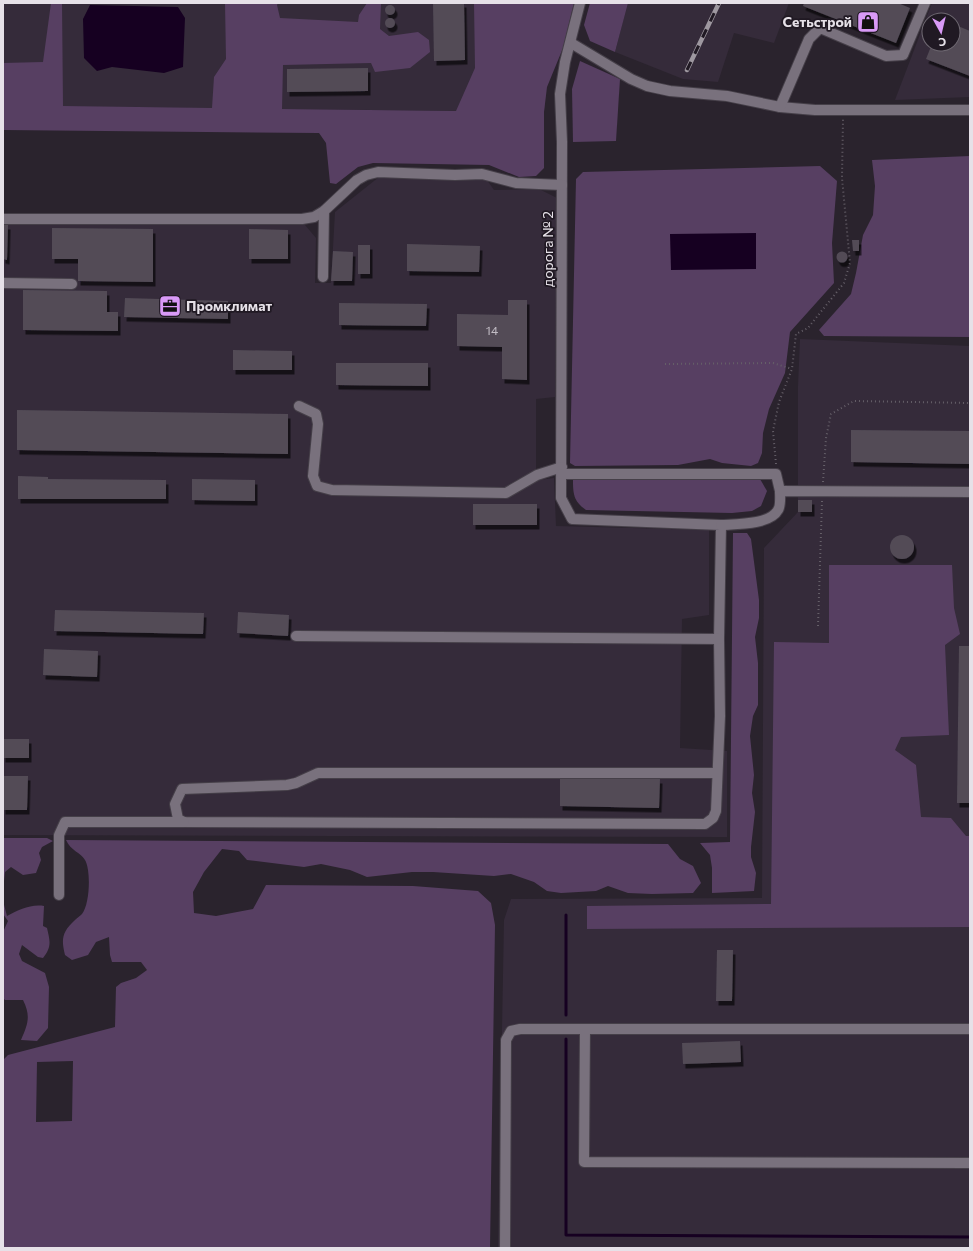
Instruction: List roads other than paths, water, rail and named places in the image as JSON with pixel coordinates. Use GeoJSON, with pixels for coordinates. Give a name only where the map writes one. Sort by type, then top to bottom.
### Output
{"type":"FeatureCollection","features":[{"type":"Feature","properties":{"kind":"street","name":"дорога № 2"},"geometry":{"type":"LineString","coordinates":[[580,3],[565,62],[560,94],[562,185],[561,498],[572,520],[722,525]]}},
{"type":"Feature","properties":{"kind":"street"},"geometry":{"type":"LineString","coordinates":[[780,107],[809,39],[820,28],[886,56],[903,55],[925,3]]}},
{"type":"Feature","properties":{"kind":"street"},"geometry":{"type":"LineString","coordinates":[[571,43],[631,79],[647,86],[670,91],[727,96],[780,107],[815,110],[970,110]]}},
{"type":"Feature","properties":{"kind":"street"},"geometry":{"type":"LineString","coordinates":[[3,219],[302,219],[314,217],[324,211],[357,180],[366,174],[378,172],[455,175],[482,174],[516,183],[562,185]]}},
{"type":"Feature","properties":{"kind":"street"},"geometry":{"type":"LineString","coordinates":[[323,277],[324,211]]}},
{"type":"Feature","properties":{"kind":"street"},"geometry":{"type":"LineString","coordinates":[[3,283],[72,284]]}},
{"type":"Feature","properties":{"kind":"street"},"geometry":{"type":"LineString","coordinates":[[59,895],[59,835],[65,822],[705,824],[713,818],[716,811],[720,716],[719,639],[722,525],[759,522],[771,517],[778,510],[780,491],[776,474],[562,470],[537,476],[506,493],[332,490],[317,486],[313,476],[318,424],[316,414],[299,406]]}},
{"type":"Feature","properties":{"kind":"street"},"geometry":{"type":"LineString","coordinates":[[780,491],[970,492]]}},
{"type":"Feature","properties":{"kind":"street"},"geometry":{"type":"LineString","coordinates":[[296,636],[719,639]]}},
{"type":"Feature","properties":{"kind":"street"},"geometry":{"type":"LineString","coordinates":[[184,822],[178,819],[175,804],[182,789],[287,785],[296,783],[318,773],[718,773]]}},
{"type":"Feature","properties":{"kind":"street"},"geometry":{"type":"LineString","coordinates":[[505,1248],[506,1040],[510,1031],[520,1029],[970,1029]]}},
{"type":"Feature","properties":{"kind":"street"},"geometry":{"type":"LineString","coordinates":[[585,1029],[584,1162],[970,1163]]}},
{"type":"Feature","properties":{"kind":"waterway"},"geometry":{"type":"LineString","coordinates":[[566,915],[566,1015]]}},
{"type":"Feature","properties":{"kind":"waterway"},"geometry":{"type":"LineString","coordinates":[[566,1039],[566,1235],[970,1237]]}},
{"type":"Feature","properties":{"kind":"railway"},"geometry":{"type":"LineString","coordinates":[[687,70],[719,3]]}},
{"type":"Feature","properties":{"kind":"place","name":"Сетьстрой"},"geometry":{"type":"Point","coordinates":[868,22]}},
{"type":"Feature","properties":{"kind":"place","name":"Промклимат"},"geometry":{"type":"Point","coordinates":[170,306]}}]}
